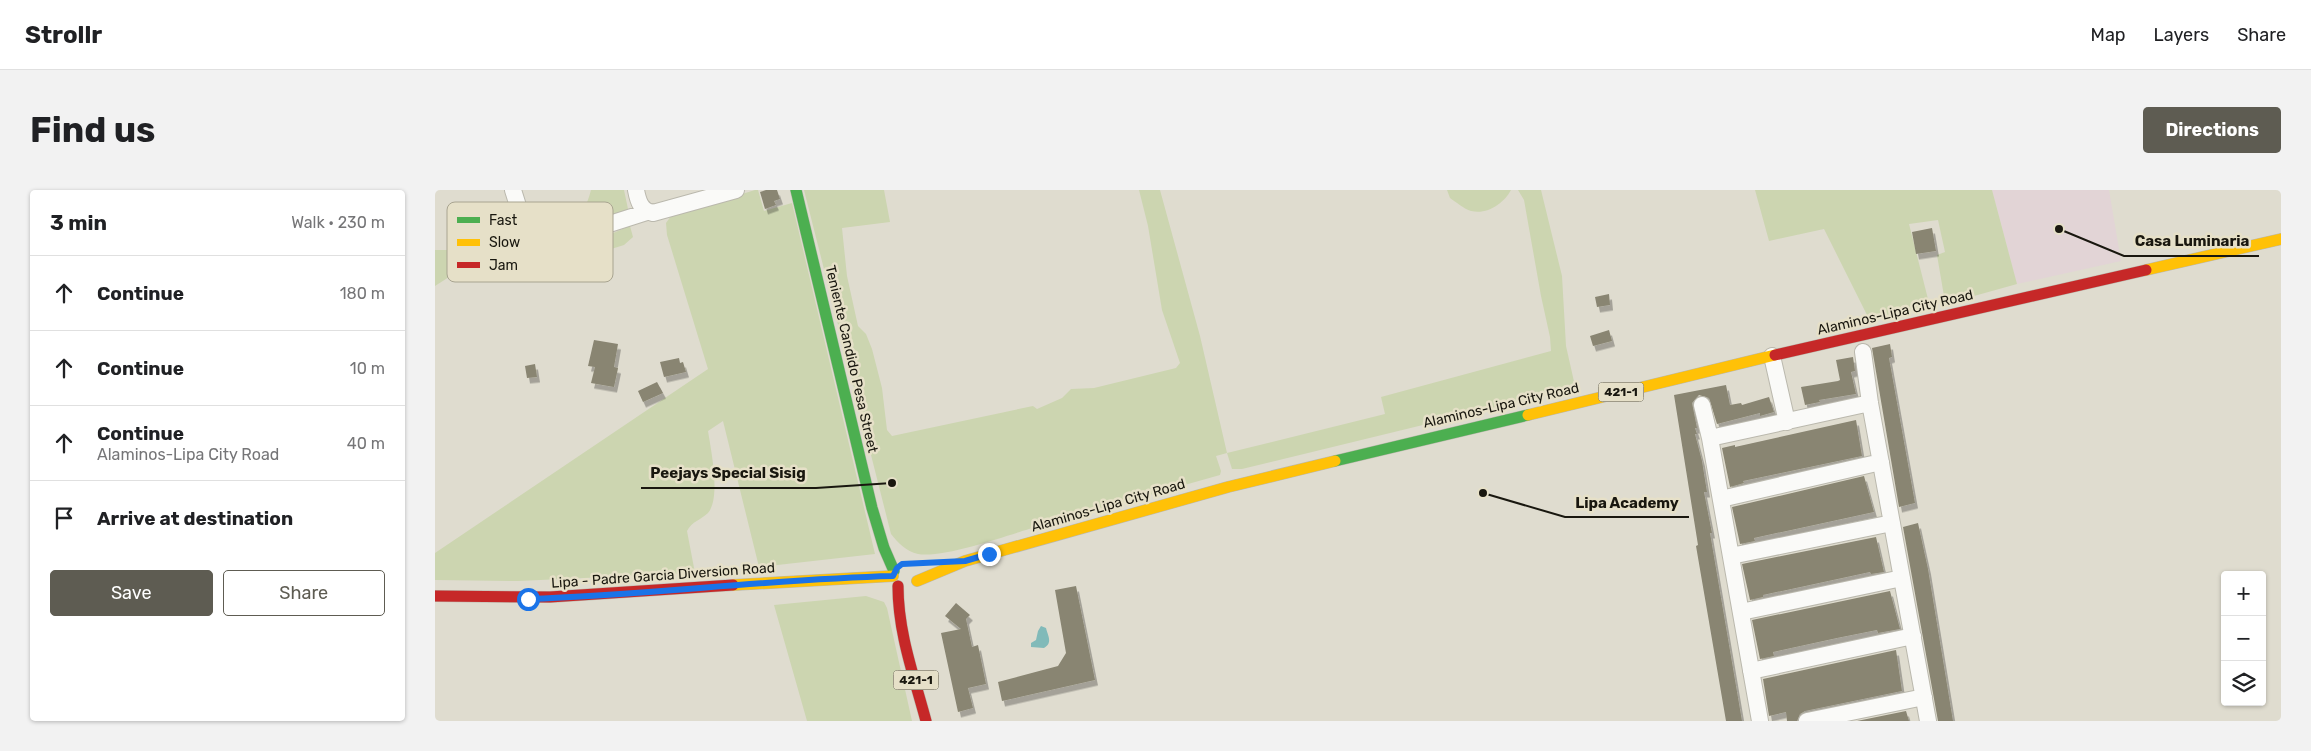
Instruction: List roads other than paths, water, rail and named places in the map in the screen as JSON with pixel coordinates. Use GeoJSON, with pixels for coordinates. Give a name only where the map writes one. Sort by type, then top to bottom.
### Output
{"type":"FeatureCollection","features":[{"type":"Feature","properties":{"kind":"main road","name":"Teniente Candido Pesa Street"},"geometry":{"type":"LineString","coordinates":[[796,190],[850,419],[895,578]]}},
{"type":"Feature","properties":{"kind":"main road","name":"Alaminos-Lipa City Road"},"geometry":{"type":"LineString","coordinates":[[895,578],[907,588],[914,582],[965,561],[1229,487],[1772,356],[2281,239]]}},
{"type":"Feature","properties":{"kind":"main road"},"geometry":{"type":"LineString","coordinates":[[881,534],[902,560],[895,578]]}},
{"type":"Feature","properties":{"kind":"main road","name":"Alaminos-Lipa City Road"},"geometry":{"type":"LineString","coordinates":[[929,564],[965,561]]}},
{"type":"Feature","properties":{"kind":"main road","name":"Lipa - Padre Garcia Diversion Road"},"geometry":{"type":"LineString","coordinates":[[435,596],[519,599],[582,597],[819,579],[895,578]]}},
{"type":"Feature","properties":{"kind":"main road","name":"421-1"},"geometry":{"type":"LineString","coordinates":[[895,578],[898,614],[926,721]]}},
{"type":"Feature","properties":{"kind":"main road","name":"421-1"},"geometry":{"type":"LineString","coordinates":[[905,639],[911,613]]}},
{"type":"Feature","properties":{"kind":"street"},"geometry":{"type":"LineString","coordinates":[[513,190],[517,202]]}},
{"type":"Feature","properties":{"kind":"street"},"geometry":{"type":"LineString","coordinates":[[636,190],[641,205],[647,212]]}},
{"type":"Feature","properties":{"kind":"street"},"geometry":{"type":"LineString","coordinates":[[613,223],[647,212],[658,213],[736,190]]}},
{"type":"Feature","properties":{"kind":"street"},"geometry":{"type":"LineString","coordinates":[[1863,352],[1928,721]]}},
{"type":"Feature","properties":{"kind":"street"},"geometry":{"type":"LineString","coordinates":[[1772,356],[1787,422]]}},
{"type":"Feature","properties":{"kind":"street"},"geometry":{"type":"LineString","coordinates":[[1710,438],[1871,403]]}},
{"type":"Feature","properties":{"kind":"street"},"geometry":{"type":"LineString","coordinates":[[1702,404],[1710,438],[1760,721]]}},
{"type":"Feature","properties":{"kind":"street"},"geometry":{"type":"LineString","coordinates":[[1721,499],[1881,462]]}},
{"type":"Feature","properties":{"kind":"street"},"geometry":{"type":"LineString","coordinates":[[1731,556],[1892,523]]}},
{"type":"Feature","properties":{"kind":"street"},"geometry":{"type":"LineString","coordinates":[[1741,612],[1902,578]]}},
{"type":"Feature","properties":{"kind":"street"},"geometry":{"type":"LineString","coordinates":[[1751,671],[1913,636]]}},
{"type":"Feature","properties":{"kind":"street"},"geometry":{"type":"LineString","coordinates":[[1807,721],[1924,697]]}},
{"type":"Feature","properties":{"kind":"water"},"geometry":{"type":"Polygon","coordinates":[[[1041,626],[1046,628],[1049,639],[1048,644],[1044,648],[1031,647],[1031,643],[1036,640],[1041,626]]]}},
{"type":"Feature","properties":{"kind":"place","name":"Casa Luminaria"},"geometry":{"type":"Point","coordinates":[2059,229]}},
{"type":"Feature","properties":{"kind":"place","name":"Peejays Special Sisig"},"geometry":{"type":"Point","coordinates":[892,483]}},
{"type":"Feature","properties":{"kind":"place","name":"Lipa Academy"},"geometry":{"type":"Point","coordinates":[1483,493]}}]}
